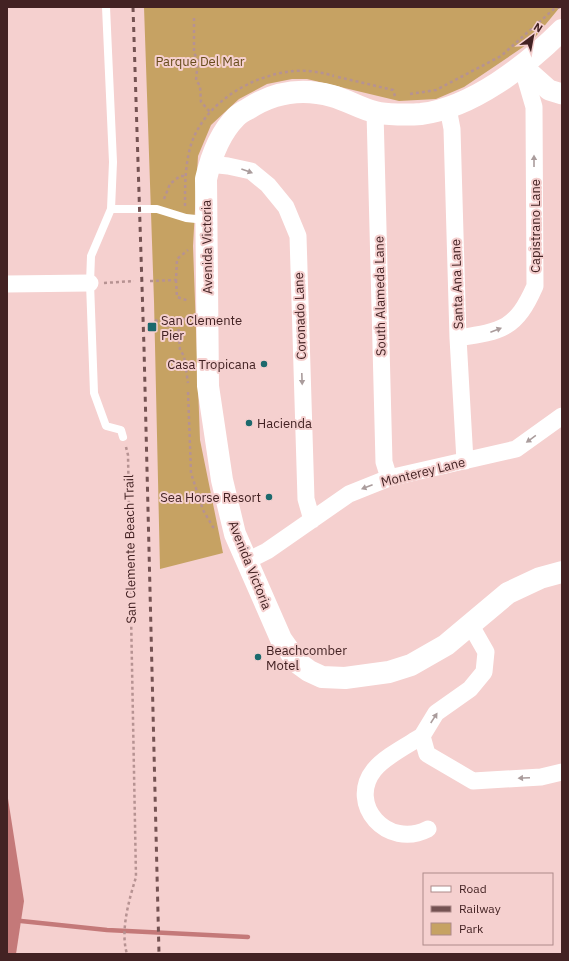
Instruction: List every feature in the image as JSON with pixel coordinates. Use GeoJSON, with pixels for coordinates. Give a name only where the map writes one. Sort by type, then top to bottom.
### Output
{"type":"FeatureCollection","features":[{"type":"Feature","properties":{"kind":"main road","name":"Avenida Victoria"},"geometry":{"type":"LineString","coordinates":[[562,30],[522,66],[490,87],[448,108],[420,114],[375,112],[332,96],[310,92],[282,93],[259,102],[236,117],[219,141],[209,164],[206,179],[208,386],[222,480],[235,534],[246,561],[281,639],[298,663],[309,671],[322,677],[345,678],[389,672],[411,665],[446,645],[508,593],[540,578],[562,572]]}},
{"type":"Feature","properties":{"kind":"street"},"geometry":{"type":"LineString","coordinates":[[522,66],[549,90],[562,94]]}},
{"type":"Feature","properties":{"kind":"street","name":"Capistrano Lane"},"geometry":{"type":"LineString","coordinates":[[458,338],[488,334],[509,326],[526,307],[535,286],[534,107],[522,66]]}},
{"type":"Feature","properties":{"kind":"street","name":"Santa Ana Lane"},"geometry":{"type":"LineString","coordinates":[[448,108],[452,129],[458,338],[465,461]]}},
{"type":"Feature","properties":{"kind":"street","name":"South Alameda Lane"},"geometry":{"type":"LineString","coordinates":[[375,112],[384,462],[389,478]]}},
{"type":"Feature","properties":{"kind":"street","name":"Coronado Lane"},"geometry":{"type":"LineString","coordinates":[[209,164],[251,171],[268,185],[286,207],[298,236],[306,499],[312,520]]}},
{"type":"Feature","properties":{"kind":"street"},"geometry":{"type":"LineString","coordinates":[[7,284],[95,283]]}},
{"type":"Feature","properties":{"kind":"street","name":"Monterey Lane"},"geometry":{"type":"LineString","coordinates":[[246,561],[267,551],[349,494],[389,478],[516,449],[562,416]]}},
{"type":"Feature","properties":{"kind":"street"},"geometry":{"type":"LineString","coordinates":[[428,829],[418,834],[408,834],[390,831],[381,826],[370,811],[366,791],[368,780],[374,770],[422,736],[436,713],[470,689],[484,672],[486,652],[470,624]]}},
{"type":"Feature","properties":{"kind":"street"},"geometry":{"type":"LineString","coordinates":[[422,736],[427,754],[473,781],[541,777],[562,772]]}},
{"type":"Feature","properties":{"kind":"lane"},"geometry":{"type":"LineString","coordinates":[[106,7],[113,162],[111,209],[90,256],[95,283],[94,393],[106,426],[121,430],[123,437]]}},
{"type":"Feature","properties":{"kind":"lane"},"geometry":{"type":"LineString","coordinates":[[111,209],[157,209],[186,218],[206,220]]}},
{"type":"Feature","properties":{"kind":"path"},"geometry":{"type":"LineString","coordinates":[[194,18],[194,53],[198,60],[196,80],[200,86],[201,102],[211,113]]}},
{"type":"Feature","properties":{"kind":"path"},"geometry":{"type":"LineString","coordinates":[[165,195],[170,184],[180,176]]}},
{"type":"Feature","properties":{"kind":"path"},"geometry":{"type":"LineString","coordinates":[[177,259],[177,297]]}},
{"type":"Feature","properties":{"kind":"path"},"geometry":{"type":"LineString","coordinates":[[150,281],[176,280]]}},
{"type":"Feature","properties":{"kind":"path"},"geometry":{"type":"LineString","coordinates":[[95,283],[134,281]]}},
{"type":"Feature","properties":{"kind":"path"},"geometry":{"type":"LineString","coordinates":[[155,320],[168,326],[178,323],[208,308]]}},
{"type":"Feature","properties":{"kind":"path"},"geometry":{"type":"LineString","coordinates":[[178,323],[180,350],[184,356],[187,374],[191,420],[189,439],[191,473],[203,510],[213,528],[235,534]]}},
{"type":"Feature","properties":{"kind":"path","name":"San Clemente Beach Trail"},"geometry":{"type":"LineString","coordinates":[[123,437],[128,454],[136,877],[127,905],[124,947],[127,954]]}},
{"type":"Feature","properties":{"kind":"green space","name":"Parque Del Mar"},"geometry":{"type":"Polygon","coordinates":[[[144,7],[560,7],[532,41],[464,87],[436,99],[399,101],[307,79],[292,79],[267,84],[239,99],[211,125],[198,156],[193,246],[200,440],[223,553],[160,569],[154,301],[144,7]]]}},
{"type":"Feature","properties":{"kind":"shaded area"},"geometry":{"type":"Polygon","coordinates":[[[7,792],[24,901],[16,954],[7,954],[7,792]]]}},
{"type":"Feature","properties":{"kind":"waterway"},"geometry":{"type":"LineString","coordinates":[[21,921],[107,930],[248,937]]}},
{"type":"Feature","properties":{"kind":"railway"},"geometry":{"type":"LineString","coordinates":[[133,7],[144,348],[159,954]]}},
{"type":"Feature","properties":{"kind":"place","name":"San Clemente Pier"},"geometry":{"type":"Point","coordinates":[152,327]}},
{"type":"Feature","properties":{"kind":"place","name":"Casa Tropicana"},"geometry":{"type":"Point","coordinates":[264,364]}},
{"type":"Feature","properties":{"kind":"place","name":"Hacienda"},"geometry":{"type":"Point","coordinates":[249,423]}},
{"type":"Feature","properties":{"kind":"place","name":"Sea Horse Resort"},"geometry":{"type":"Point","coordinates":[269,497]}},
{"type":"Feature","properties":{"kind":"place","name":"Beachcomber Motel"},"geometry":{"type":"Point","coordinates":[258,657]}}]}
